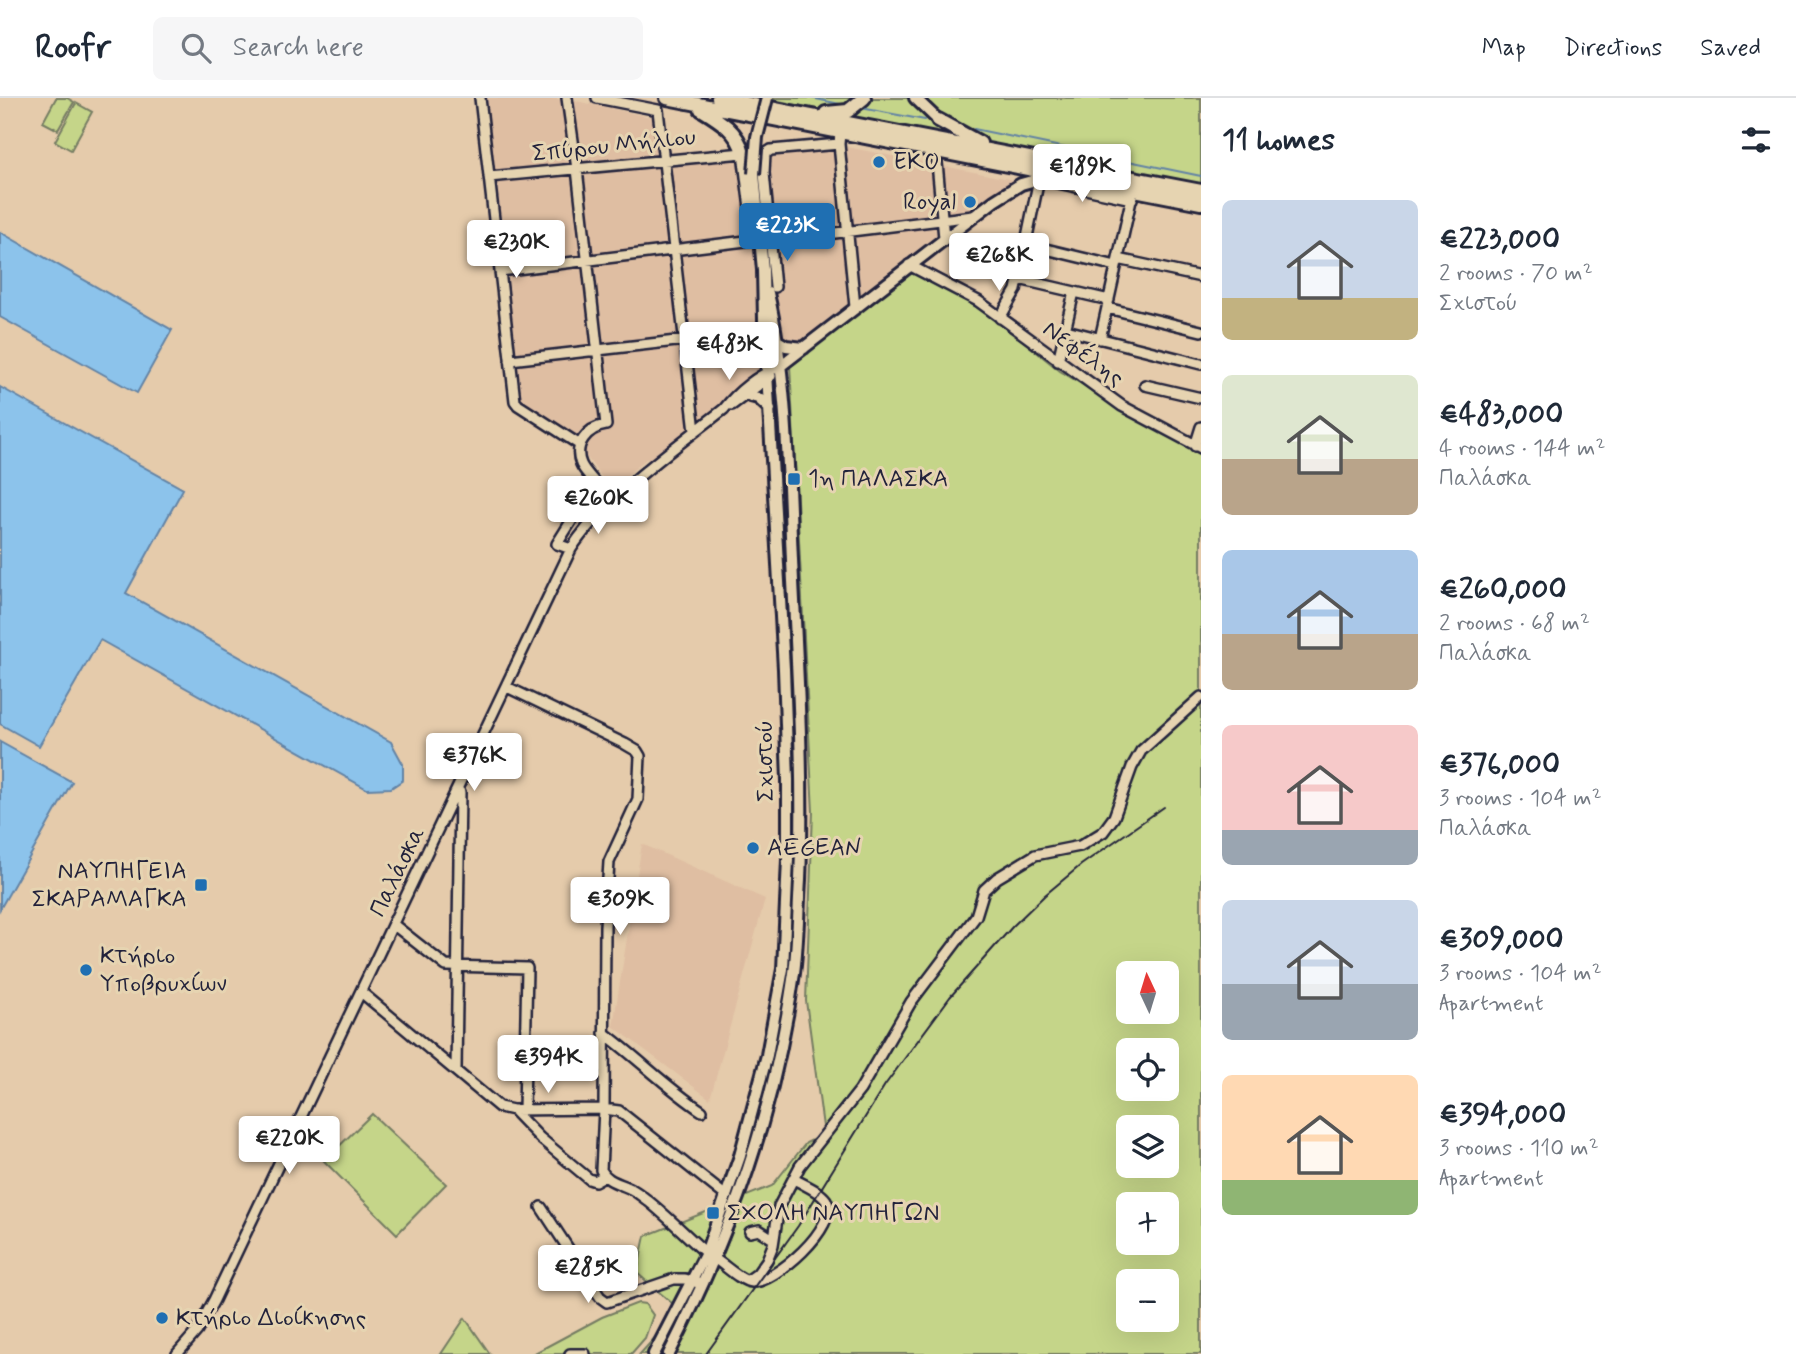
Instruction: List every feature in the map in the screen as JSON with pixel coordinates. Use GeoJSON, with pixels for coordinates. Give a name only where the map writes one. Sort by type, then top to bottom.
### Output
{"type":"FeatureCollection","features":[{"type":"Feature","properties":{"kind":"highway"},"geometry":{"type":"LineString","coordinates":[[667,98],[840,139],[936,152],[1095,183],[1133,195],[1201,203]]}},
{"type":"Feature","properties":{"kind":"highway"},"geometry":{"type":"LineString","coordinates":[[718,98],[766,102],[787,111],[1201,191]]}},
{"type":"Feature","properties":{"kind":"highway"},"geometry":{"type":"LineString","coordinates":[[787,111],[843,113],[853,109],[864,98]]}},
{"type":"Feature","properties":{"kind":"highway"},"geometry":{"type":"LineString","coordinates":[[693,104],[732,131],[743,153]]}},
{"type":"Feature","properties":{"kind":"highway"},"geometry":{"type":"LineString","coordinates":[[938,120],[992,150]]}},
{"type":"Feature","properties":{"kind":"highway"},"geometry":{"type":"LineString","coordinates":[[1038,179],[1095,183]]}},
{"type":"Feature","properties":{"kind":"main road"},"geometry":{"type":"LineString","coordinates":[[915,98],[938,120]]}},
{"type":"Feature","properties":{"kind":"main road"},"geometry":{"type":"LineString","coordinates":[[922,98],[938,120]]}},
{"type":"Feature","properties":{"kind":"main road","name":"Σχιστού"},"geometry":{"type":"LineString","coordinates":[[710,1256],[761,1085],[778,999],[784,948],[788,859],[785,669],[769,409],[767,323],[754,174],[757,137],[766,102]]}},
{"type":"Feature","properties":{"kind":"main road"},"geometry":{"type":"LineString","coordinates":[[779,367],[974,216],[1011,190],[1038,179]]}},
{"type":"Feature","properties":{"kind":"main road"},"geometry":{"type":"LineString","coordinates":[[754,240],[767,323]]}},
{"type":"Feature","properties":{"kind":"main road"},"geometry":{"type":"LineString","coordinates":[[767,323],[775,287]]}},
{"type":"Feature","properties":{"kind":"main road","name":"Σχιστού"},"geometry":{"type":"LineString","coordinates":[[669,1354],[697,1283],[744,1182],[764,1122],[784,1029],[797,937],[801,825],[798,668],[786,428],[776,340],[767,323]]}},
{"type":"Feature","properties":{"kind":"main road"},"geometry":{"type":"LineString","coordinates":[[776,340],[786,346],[804,348]]}},
{"type":"Feature","properties":{"kind":"main road"},"geometry":{"type":"LineString","coordinates":[[747,395],[758,398],[769,409]]}},
{"type":"Feature","properties":{"kind":"main road","name":"Σχιστού"},"geometry":{"type":"LineString","coordinates":[[654,1354],[697,1283]]}},
{"type":"Feature","properties":{"kind":"street"},"geometry":{"type":"LineString","coordinates":[[481,98],[516,403],[580,445]]}},
{"type":"Feature","properties":{"kind":"street"},"geometry":{"type":"LineString","coordinates":[[567,98],[606,425],[589,432],[580,445],[581,463],[595,483],[556,544],[571,549]]}},
{"type":"Feature","properties":{"kind":"street"},"geometry":{"type":"LineString","coordinates":[[597,98],[658,110],[695,432]]}},
{"type":"Feature","properties":{"kind":"street"},"geometry":{"type":"LineString","coordinates":[[775,287],[764,173],[765,154],[771,150],[840,139],[855,307]]}},
{"type":"Feature","properties":{"kind":"street"},"geometry":{"type":"LineString","coordinates":[[936,152],[944,238]]}},
{"type":"Feature","properties":{"kind":"street"},"geometry":{"type":"LineString","coordinates":[[500,271],[754,240],[743,153]]}},
{"type":"Feature","properties":{"kind":"street","name":"Σπύρου Μήλιου"},"geometry":{"type":"LineString","coordinates":[[489,177],[743,153]]}},
{"type":"Feature","properties":{"kind":"street"},"geometry":{"type":"LineString","coordinates":[[1000,318],[1012,301],[1019,279],[1038,179],[1133,195],[1100,339]]}},
{"type":"Feature","properties":{"kind":"street"},"geometry":{"type":"LineString","coordinates":[[770,242],[974,216]]}},
{"type":"Feature","properties":{"kind":"street"},"geometry":{"type":"LineString","coordinates":[[1025,244],[1201,277]]}},
{"type":"Feature","properties":{"kind":"street","name":"Νεφέλης"},"geometry":{"type":"LineString","coordinates":[[909,265],[965,293],[1122,406],[1198,447]]}},
{"type":"Feature","properties":{"kind":"street"},"geometry":{"type":"LineString","coordinates":[[1019,279],[1074,292],[1201,331]]}},
{"type":"Feature","properties":{"kind":"street"},"geometry":{"type":"LineString","coordinates":[[1058,361],[1074,292]]}},
{"type":"Feature","properties":{"kind":"street"},"geometry":{"type":"LineString","coordinates":[[510,360],[685,340],[767,323]]}},
{"type":"Feature","properties":{"kind":"street"},"geometry":{"type":"LineString","coordinates":[[1066,330],[1201,364]]}},
{"type":"Feature","properties":{"kind":"street","name":"Παλάσκα"},"geometry":{"type":"LineString","coordinates":[[724,409],[732,399],[779,367]]}},
{"type":"Feature","properties":{"kind":"street","name":"Παλάσκα"},"geometry":{"type":"LineString","coordinates":[[177,1354],[190,1342],[214,1300],[571,549],[597,515],[695,432],[747,395],[768,375]]}},
{"type":"Feature","properties":{"kind":"street"},"geometry":{"type":"LineString","coordinates":[[1145,385],[1201,398]]}},
{"type":"Feature","properties":{"kind":"street"},"geometry":{"type":"LineString","coordinates":[[1198,447],[1201,427]]}},
{"type":"Feature","properties":{"kind":"street"},"geometry":{"type":"LineString","coordinates":[[507,687],[625,744],[640,756],[638,799],[609,862],[605,926],[601,1170],[604,1176],[635,1191],[710,1256],[747,1280],[755,1282],[769,1278],[806,1249],[826,1222],[828,1212],[825,1199],[794,1179]]}},
{"type":"Feature","properties":{"kind":"street"},"geometry":{"type":"LineString","coordinates":[[747,1280],[761,1269],[773,1245],[779,1206],[809,1153],[860,1090],[911,1002],[976,916],[984,890],[997,878],[1035,855],[1080,846],[1103,832],[1114,817],[1132,767],[1141,751],[1201,697]]}},
{"type":"Feature","properties":{"kind":"street"},"geometry":{"type":"LineString","coordinates":[[456,1070],[460,787]]}},
{"type":"Feature","properties":{"kind":"street"},"geometry":{"type":"LineString","coordinates":[[394,925],[446,966],[527,968],[524,1110]]}},
{"type":"Feature","properties":{"kind":"street"},"geometry":{"type":"LineString","coordinates":[[361,992],[499,1107],[513,1110],[619,1111],[726,1196]]}},
{"type":"Feature","properties":{"kind":"street"},"geometry":{"type":"LineString","coordinates":[[604,1033],[633,1054],[674,1092],[702,1111]]}},
{"type":"Feature","properties":{"kind":"street"},"geometry":{"type":"LineString","coordinates":[[513,1110],[540,1138],[589,1179],[595,1181],[604,1176]]}},
{"type":"Feature","properties":{"kind":"street"},"geometry":{"type":"LineString","coordinates":[[541,1207],[600,1297],[607,1302],[674,1279],[697,1283]]}},
{"type":"Feature","properties":{"kind":"street"},"geometry":{"type":"LineString","coordinates":[[750,1233],[759,1230],[773,1239]]}},
{"type":"Feature","properties":{"kind":"street"},"geometry":{"type":"LineString","coordinates":[[570,1354],[584,1354]]}},
{"type":"Feature","properties":{"kind":"shaded area"},"geometry":{"type":"Polygon","coordinates":[[[486,98],[576,101],[655,118],[661,167],[847,147],[1014,180],[652,460],[646,459],[611,489],[585,455],[587,446],[518,401],[486,98]]]}},
{"type":"Feature","properties":{"kind":"shaded area"},"geometry":{"type":"Polygon","coordinates":[[[642,844],[765,899],[710,1099],[613,1026],[642,844]]]}},
{"type":"Feature","properties":{"kind":"green space"},"geometry":{"type":"Polygon","coordinates":[[[56,98],[67,98],[74,102],[58,130],[43,122],[56,98]]]}},
{"type":"Feature","properties":{"kind":"green space"},"geometry":{"type":"Polygon","coordinates":[[[765,98],[1201,98],[1201,192],[765,98]]]}},
{"type":"Feature","properties":{"kind":"green space"},"geometry":{"type":"Polygon","coordinates":[[[76,103],[92,112],[71,150],[55,141],[76,103]]]}},
{"type":"Feature","properties":{"kind":"green space"},"geometry":{"type":"Polygon","coordinates":[[[910,273],[931,280],[975,302],[1060,371],[1158,430],[1201,450],[1201,1354],[640,1354],[680,1310],[637,1273],[645,1236],[772,1186],[806,1143],[824,1134],[806,1001],[813,812],[790,365],[910,273]]]}},
{"type":"Feature","properties":{"kind":"green space"},"geometry":{"type":"Polygon","coordinates":[[[372,1114],[446,1184],[397,1234],[324,1161],[372,1114]]]}},
{"type":"Feature","properties":{"kind":"green space"},"geometry":{"type":"Polygon","coordinates":[[[638,1303],[645,1304],[653,1315],[645,1338],[631,1354],[533,1354],[602,1317],[638,1303]]]}},
{"type":"Feature","properties":{"kind":"green space"},"geometry":{"type":"Polygon","coordinates":[[[465,1318],[490,1354],[441,1354],[465,1318]]]}},
{"type":"Feature","properties":{"kind":"water"},"geometry":{"type":"Polygon","coordinates":[[[0,232],[172,330],[137,393],[0,317],[0,232]]]}},
{"type":"Feature","properties":{"kind":"water"},"geometry":{"type":"Polygon","coordinates":[[[0,387],[183,489],[126,593],[391,742],[403,764],[403,780],[391,788],[367,789],[100,640],[39,746],[0,724],[0,387]]]}},
{"type":"Feature","properties":{"kind":"water"},"geometry":{"type":"Polygon","coordinates":[[[0,742],[72,782],[0,909],[0,742]]]}},
{"type":"Feature","properties":{"kind":"waterway"},"geometry":{"type":"LineString","coordinates":[[811,98],[840,104]]}},
{"type":"Feature","properties":{"kind":"waterway"},"geometry":{"type":"LineString","coordinates":[[861,108],[925,120]]}},
{"type":"Feature","properties":{"kind":"waterway"},"geometry":{"type":"LineString","coordinates":[[974,129],[1201,176]]}},
{"type":"Feature","properties":{"kind":"railway"},"geometry":{"type":"LineString","coordinates":[[706,1354],[798,1226],[885,1085],[950,997],[1013,926],[1045,895],[1081,865],[1164,807]]}},
{"type":"Feature","properties":{"kind":"place","name":"EKO"},"geometry":{"type":"Point","coordinates":[879,162]}},
{"type":"Feature","properties":{"kind":"place","name":"Royal"},"geometry":{"type":"Point","coordinates":[970,202]}},
{"type":"Feature","properties":{"kind":"place","name":"1η ΠΑΛΑΣΚΑ"},"geometry":{"type":"Point","coordinates":[794,479]}},
{"type":"Feature","properties":{"kind":"place","name":"AEGEAN"},"geometry":{"type":"Point","coordinates":[753,848]}},
{"type":"Feature","properties":{"kind":"place","name":"ΝΑΥΠΗΓΕΙΑ ΣΚΑΡΑΜΑΓΚΑ"},"geometry":{"type":"Point","coordinates":[201,885]}},
{"type":"Feature","properties":{"kind":"place","name":"Κτήριο Υποβρυχίων"},"geometry":{"type":"Point","coordinates":[86,970]}},
{"type":"Feature","properties":{"kind":"place","name":"ΣΧΟΛΗ ΝΑΥΠΗΓΩΝ"},"geometry":{"type":"Point","coordinates":[713,1213]}},
{"type":"Feature","properties":{"kind":"place","name":"Κτήριο Διοίκησης"},"geometry":{"type":"Point","coordinates":[162,1318]}}]}
